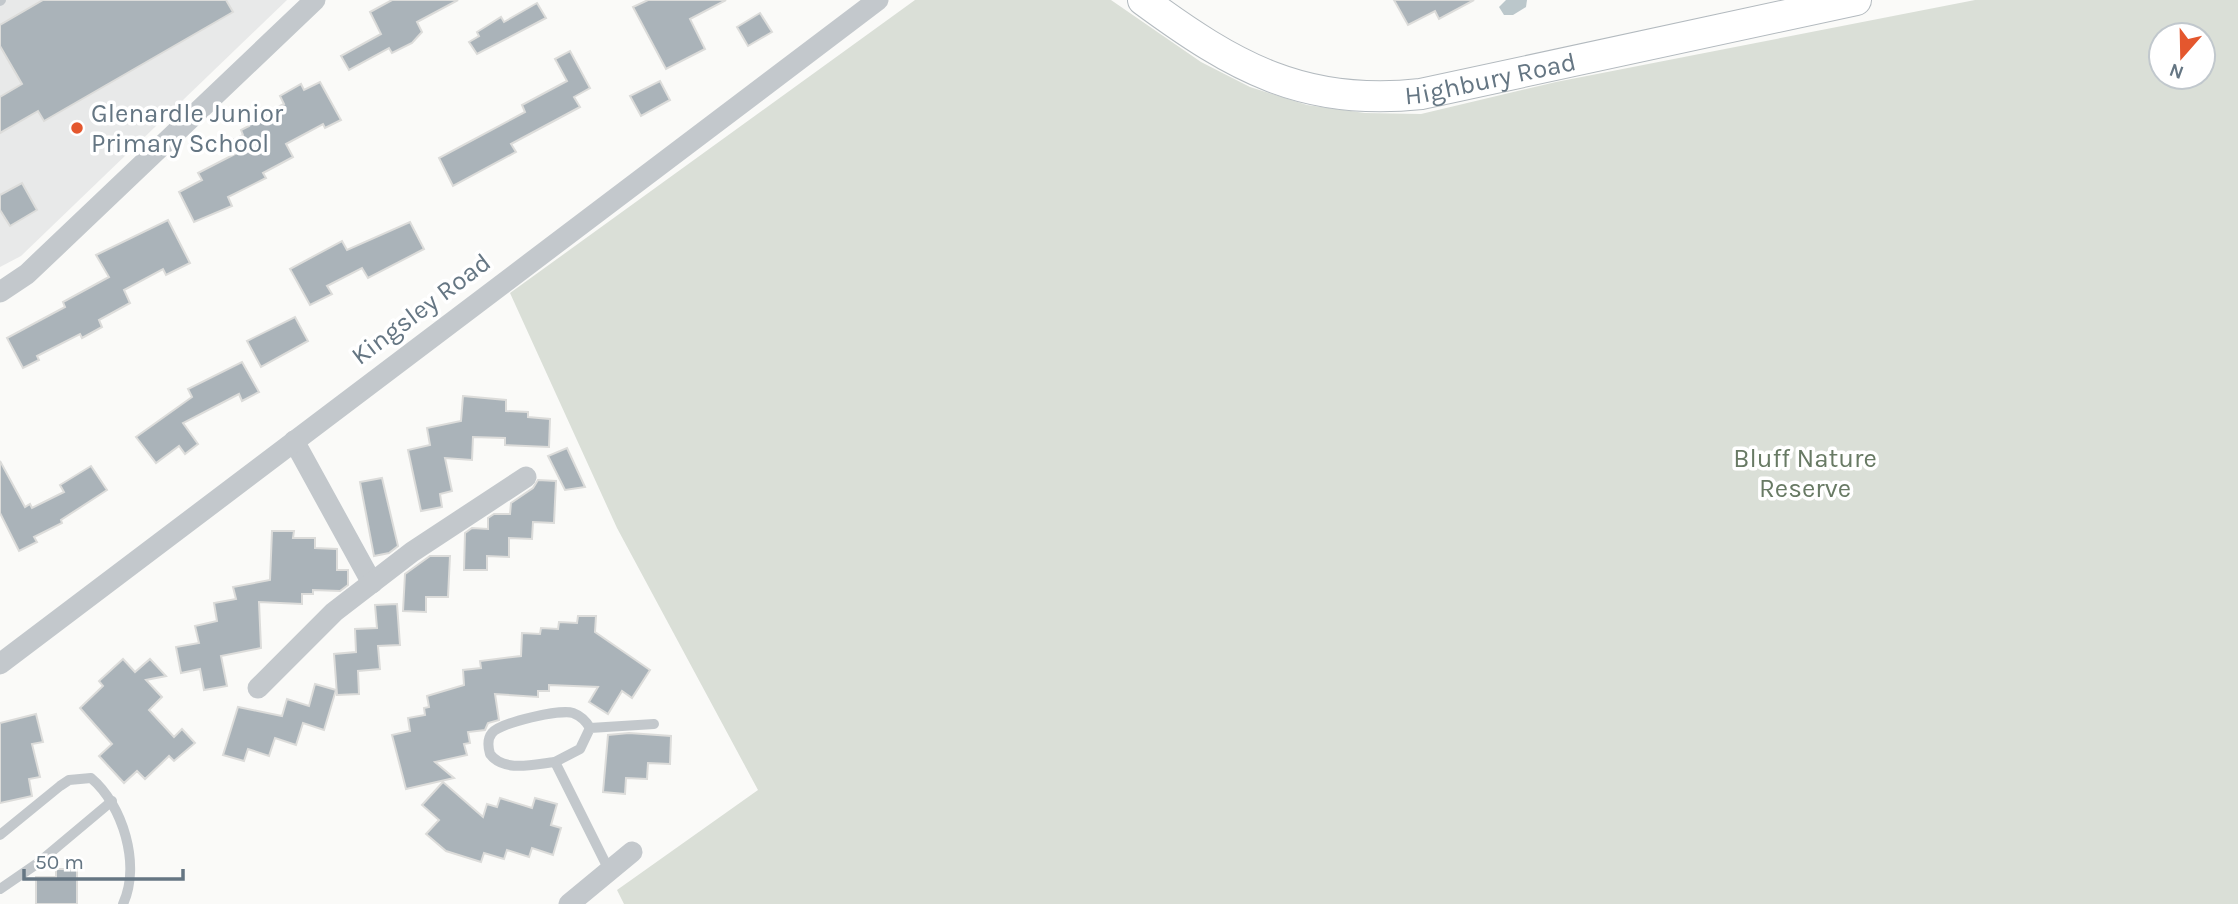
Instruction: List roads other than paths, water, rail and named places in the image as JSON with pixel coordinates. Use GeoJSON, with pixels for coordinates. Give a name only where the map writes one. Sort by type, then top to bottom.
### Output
{"type":"FeatureCollection","features":[{"type":"Feature","properties":{"kind":"street"},"geometry":{"type":"LineString","coordinates":[[0,292],[27,274],[315,0]]}},
{"type":"Feature","properties":{"kind":"street","name":"Kingsley Road"},"geometry":{"type":"LineString","coordinates":[[0,664],[878,0]]}},
{"type":"Feature","properties":{"kind":"street","name":"Highbury Road"},"geometry":{"type":"LineString","coordinates":[[1143,0],[1197,39],[1248,69],[1313,90],[1368,97],[1421,94],[1856,0]]}},
{"type":"Feature","properties":{"kind":"street"},"geometry":{"type":"LineString","coordinates":[[294,441],[372,583]]}},
{"type":"Feature","properties":{"kind":"street"},"geometry":{"type":"LineString","coordinates":[[258,688],[334,612],[412,552],[526,477]]}},
{"type":"Feature","properties":{"kind":"street"},"geometry":{"type":"LineString","coordinates":[[569,904],[590,897],[609,870],[632,852]]}},
{"type":"Feature","properties":{"kind":"lane"},"geometry":{"type":"LineString","coordinates":[[567,712],[580,716],[590,728],[580,749],[555,762],[523,766],[500,763],[490,754],[488,740],[492,733],[505,724],[567,712]]}},
{"type":"Feature","properties":{"kind":"lane"},"geometry":{"type":"LineString","coordinates":[[590,728],[654,724]]}},
{"type":"Feature","properties":{"kind":"lane"},"geometry":{"type":"LineString","coordinates":[[555,762],[609,870]]}},
{"type":"Feature","properties":{"kind":"lane"},"geometry":{"type":"LineString","coordinates":[[0,835],[69,780],[91,778],[112,801],[126,842],[131,872],[123,904]]}},
{"type":"Feature","properties":{"kind":"lane"},"geometry":{"type":"LineString","coordinates":[[0,889],[38,863],[112,801]]}},
{"type":"Feature","properties":{"kind":"place","name":"Glenardle Junior Primary School"},"geometry":{"type":"Point","coordinates":[77,128]}},
{"type":"Feature","properties":{"kind":"park label","name":"Bluff Nature Reserve"},"geometry":{"type":"Point","coordinates":[1805,473]}}]}
